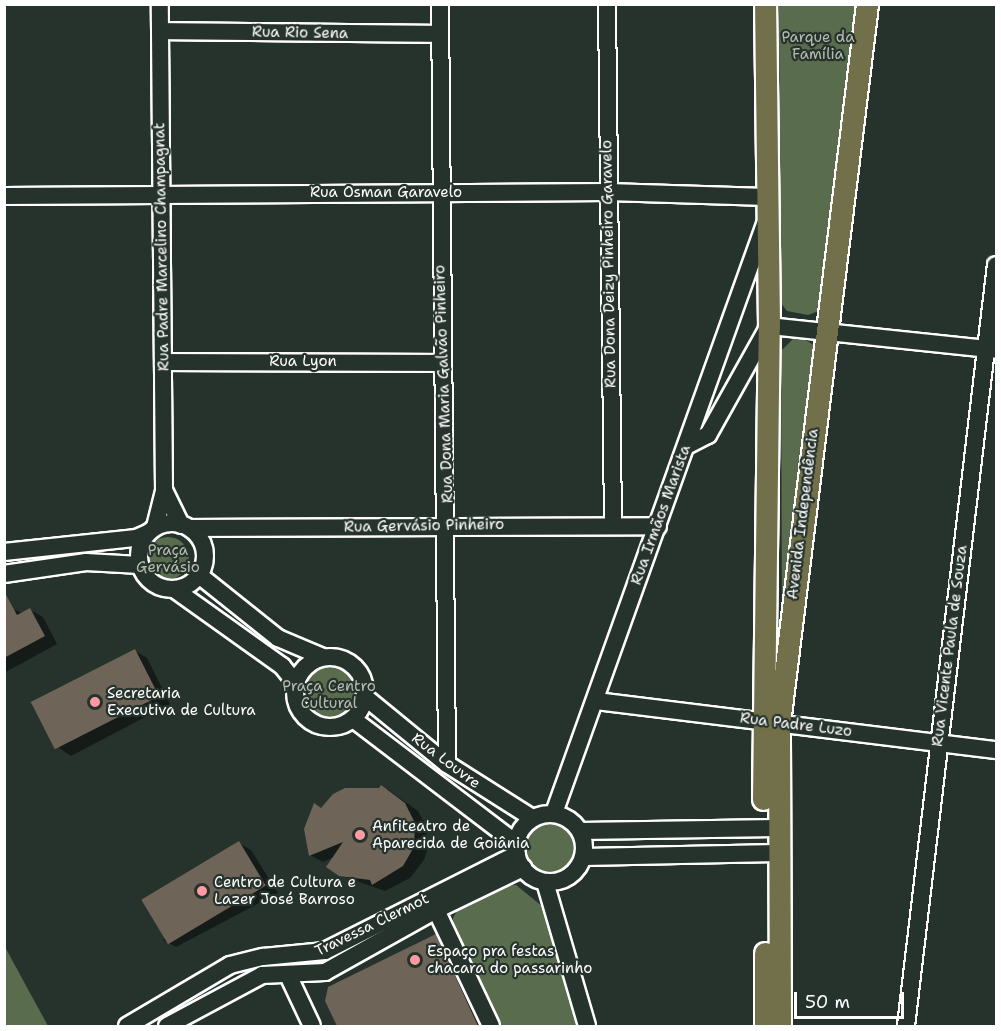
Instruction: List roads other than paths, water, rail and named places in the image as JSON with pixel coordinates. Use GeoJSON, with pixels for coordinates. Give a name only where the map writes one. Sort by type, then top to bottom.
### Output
{"type":"FeatureCollection","features":[{"type":"Feature","properties":{"kind":"main road","name":"Avenida Independência"},"geometry":{"type":"LineString","coordinates":[[765,4],[771,722],[765,1026]]}},
{"type":"Feature","properties":{"kind":"main road","name":"Avenida Independência"},"geometry":{"type":"LineString","coordinates":[[771,722],[827,330],[867,4]]}},
{"type":"Feature","properties":{"kind":"main road","name":"Avenida Independência"},"geometry":{"type":"LineString","coordinates":[[770,853],[780,1026]]}},
{"type":"Feature","properties":{"kind":"street","name":"Rua Padre Marcelino Champagnat"},"geometry":{"type":"LineString","coordinates":[[151,530],[164,490],[160,4]]}},
{"type":"Feature","properties":{"kind":"street","name":"Rua Dona Maria Galvão Pinheiro"},"geometry":{"type":"LineString","coordinates":[[440,4],[439,193],[448,527],[447,764]]}},
{"type":"Feature","properties":{"kind":"street","name":"Rua Dona Deizy Pinheiro Garavelo"},"geometry":{"type":"LineString","coordinates":[[607,4],[613,524]]}},
{"type":"Feature","properties":{"kind":"street","name":"Rua Rio Sena"},"geometry":{"type":"LineString","coordinates":[[160,31],[440,34]]}},
{"type":"Feature","properties":{"kind":"street","name":"Rua Osman Garavelo"},"geometry":{"type":"LineString","coordinates":[[4,196],[608,192],[767,207]]}},
{"type":"Feature","properties":{"kind":"street","name":"Rua Irmãos Marista"},"geometry":{"type":"LineString","coordinates":[[554,813],[658,526],[767,207]]}},
{"type":"Feature","properties":{"kind":"street","name":"Rua Vicente Paula de Souza"},"geometry":{"type":"LineString","coordinates":[[906,1026],[939,743],[992,350],[996,265]]}},
{"type":"Feature","properties":{"kind":"street"},"geometry":{"type":"LineString","coordinates":[[686,446],[708,435],[769,326],[827,330],[992,350]]}},
{"type":"Feature","properties":{"kind":"street","name":"Rua Lyon"},"geometry":{"type":"LineString","coordinates":[[163,362],[443,363]]}},
{"type":"Feature","properties":{"kind":"street","name":"Rua Padre Marcelino Champagnat"},"geometry":{"type":"LineString","coordinates":[[164,490],[186,526]]}},
{"type":"Feature","properties":{"kind":"street","name":"Rua Gervásio Pinheiro"},"geometry":{"type":"LineString","coordinates":[[186,526],[448,527],[613,524],[658,526]]}},
{"type":"Feature","properties":{"kind":"street"},"geometry":{"type":"LineString","coordinates":[[4,552],[136,538],[151,530],[186,526],[204,547],[204,563],[199,575],[174,589]]}},
{"type":"Feature","properties":{"kind":"street"},"geometry":{"type":"LineString","coordinates":[[151,530],[141,548],[140,565],[157,585],[174,589],[282,666],[296,683]]}},
{"type":"Feature","properties":{"kind":"street"},"geometry":{"type":"LineString","coordinates":[[4,574],[86,562],[140,565]]}},
{"type":"Feature","properties":{"kind":"street"},"geometry":{"type":"LineString","coordinates":[[199,575],[278,638],[323,657],[339,658],[354,666],[363,680],[365,697],[353,719],[332,727],[310,722],[296,702],[296,683],[303,669],[323,657]]}},
{"type":"Feature","properties":{"kind":"street","name":"Rua Louvre"},"geometry":{"type":"LineString","coordinates":[[365,697],[447,764],[532,818]]}},
{"type":"Feature","properties":{"kind":"street","name":"Rua Padre Luzo"},"geometry":{"type":"LineString","coordinates":[[596,701],[996,750]]}},
{"type":"Feature","properties":{"kind":"street","name":"Rua Louvre"},"geometry":{"type":"LineString","coordinates":[[353,719],[519,855]]}},
{"type":"Feature","properties":{"kind":"street"},"geometry":{"type":"LineString","coordinates":[[559,922],[565,879],[584,856],[580,831],[565,817],[554,813],[532,818],[519,833],[519,855],[545,882],[559,922],[587,1026]]}},
{"type":"Feature","properties":{"kind":"street"},"geometry":{"type":"LineString","coordinates":[[580,831],[770,828]]}},
{"type":"Feature","properties":{"kind":"street"},"geometry":{"type":"LineString","coordinates":[[584,856],[770,853]]}},
{"type":"Feature","properties":{"kind":"street","name":"Travessa Clermot"},"geometry":{"type":"LineString","coordinates":[[288,975],[325,972],[436,909],[519,855]]}},
{"type":"Feature","properties":{"kind":"street","name":"Travessa Clermot"},"geometry":{"type":"LineString","coordinates":[[127,1026],[230,965],[325,951],[519,855]]}},
{"type":"Feature","properties":{"kind":"street"},"geometry":{"type":"LineString","coordinates":[[545,882],[565,879]]}},
{"type":"Feature","properties":{"kind":"street"},"geometry":{"type":"LineString","coordinates":[[436,909],[491,1026]]}},
{"type":"Feature","properties":{"kind":"street"},"geometry":{"type":"LineString","coordinates":[[168,1026],[262,975],[288,975],[312,1026]]}},
{"type":"Feature","properties":{"kind":"place","name":"Secretaria Executiva de Cultura"},"geometry":{"type":"Point","coordinates":[95,702]}},
{"type":"Feature","properties":{"kind":"place","name":"Anfiteatro de Aparecida de Goiânia"},"geometry":{"type":"Point","coordinates":[360,835]}},
{"type":"Feature","properties":{"kind":"place","name":"Centro de Cultura e Lazer José Barroso"},"geometry":{"type":"Point","coordinates":[202,891]}},
{"type":"Feature","properties":{"kind":"place","name":"Espaço pra festas chacara do passarinho"},"geometry":{"type":"Point","coordinates":[415,960]}},
{"type":"Feature","properties":{"kind":"park label","name":"Parque da Família"},"geometry":{"type":"Point","coordinates":[818,46]}},
{"type":"Feature","properties":{"kind":"park label","name":"Praça Gervásio"},"geometry":{"type":"Point","coordinates":[168,558]}},
{"type":"Feature","properties":{"kind":"park label","name":"Praça Centro Cultural"},"geometry":{"type":"Point","coordinates":[329,694]}}]}
